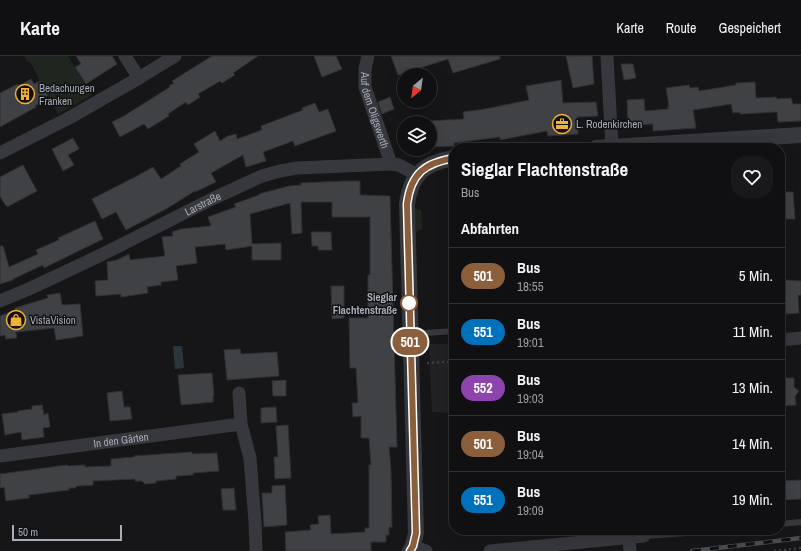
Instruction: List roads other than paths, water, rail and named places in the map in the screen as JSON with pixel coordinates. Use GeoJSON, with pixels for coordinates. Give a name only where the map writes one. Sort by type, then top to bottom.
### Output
{"type":"FeatureCollection","features":[{"type":"Feature","properties":{"kind":"street"},"geometry":{"type":"LineString","coordinates":[[125,56],[139,78]]}},
{"type":"Feature","properties":{"kind":"street"},"geometry":{"type":"LineString","coordinates":[[0,153],[69,118],[174,56]]}},
{"type":"Feature","properties":{"kind":"street","name":"Auf dem Oligswerth"},"geometry":{"type":"LineString","coordinates":[[368,56],[365,69],[365,87],[390,164]]}},
{"type":"Feature","properties":{"kind":"street"},"geometry":{"type":"LineString","coordinates":[[607,56],[612,143]]}},
{"type":"Feature","properties":{"kind":"street"},"geometry":{"type":"LineString","coordinates":[[736,143],[801,135]]}},
{"type":"Feature","properties":{"kind":"street"},"geometry":{"type":"LineString","coordinates":[[416,549],[416,501],[407,204],[409,191],[417,175],[430,164],[449,159]]}},
{"type":"Feature","properties":{"kind":"street","name":"Larstraße"},"geometry":{"type":"LineString","coordinates":[[0,301],[38,285],[262,176],[298,168],[390,164],[404,167],[417,175]]}},
{"type":"Feature","properties":{"kind":"street"},"geometry":{"type":"LineString","coordinates":[[785,340],[801,338]]}},
{"type":"Feature","properties":{"kind":"street"},"geometry":{"type":"LineString","coordinates":[[239,393],[242,424],[250,458],[256,551]]}},
{"type":"Feature","properties":{"kind":"street","name":"In den Gärten"},"geometry":{"type":"LineString","coordinates":[[0,456],[242,424]]}},
{"type":"Feature","properties":{"kind":"street"},"geometry":{"type":"LineString","coordinates":[[490,551],[541,547],[636,535]]}},
{"type":"Feature","properties":{"kind":"street"},"geometry":{"type":"LineString","coordinates":[[629,537],[630,551]]}},
{"type":"Feature","properties":{"kind":"lane"},"geometry":{"type":"LineString","coordinates":[[410,334],[449,331]]}},
{"type":"Feature","properties":{"kind":"lane"},"geometry":{"type":"LineString","coordinates":[[785,524],[801,522]]}},
{"type":"Feature","properties":{"kind":"railway"},"geometry":{"type":"LineString","coordinates":[[692,551],[801,538]]}},
{"type":"Feature","properties":{"kind":"place","name":"Bedachungen Franken"},"geometry":{"type":"Point","coordinates":[25,94]}},
{"type":"Feature","properties":{"kind":"place","name":"L. Rodenkirchen"},"geometry":{"type":"Point","coordinates":[562,124]}},
{"type":"Feature","properties":{"kind":"place","name":"Sieglar Flachtenstraße"},"geometry":{"type":"Point","coordinates":[409,303]}},
{"type":"Feature","properties":{"kind":"place","name":"VistaVision"},"geometry":{"type":"Point","coordinates":[16,320]}}]}
